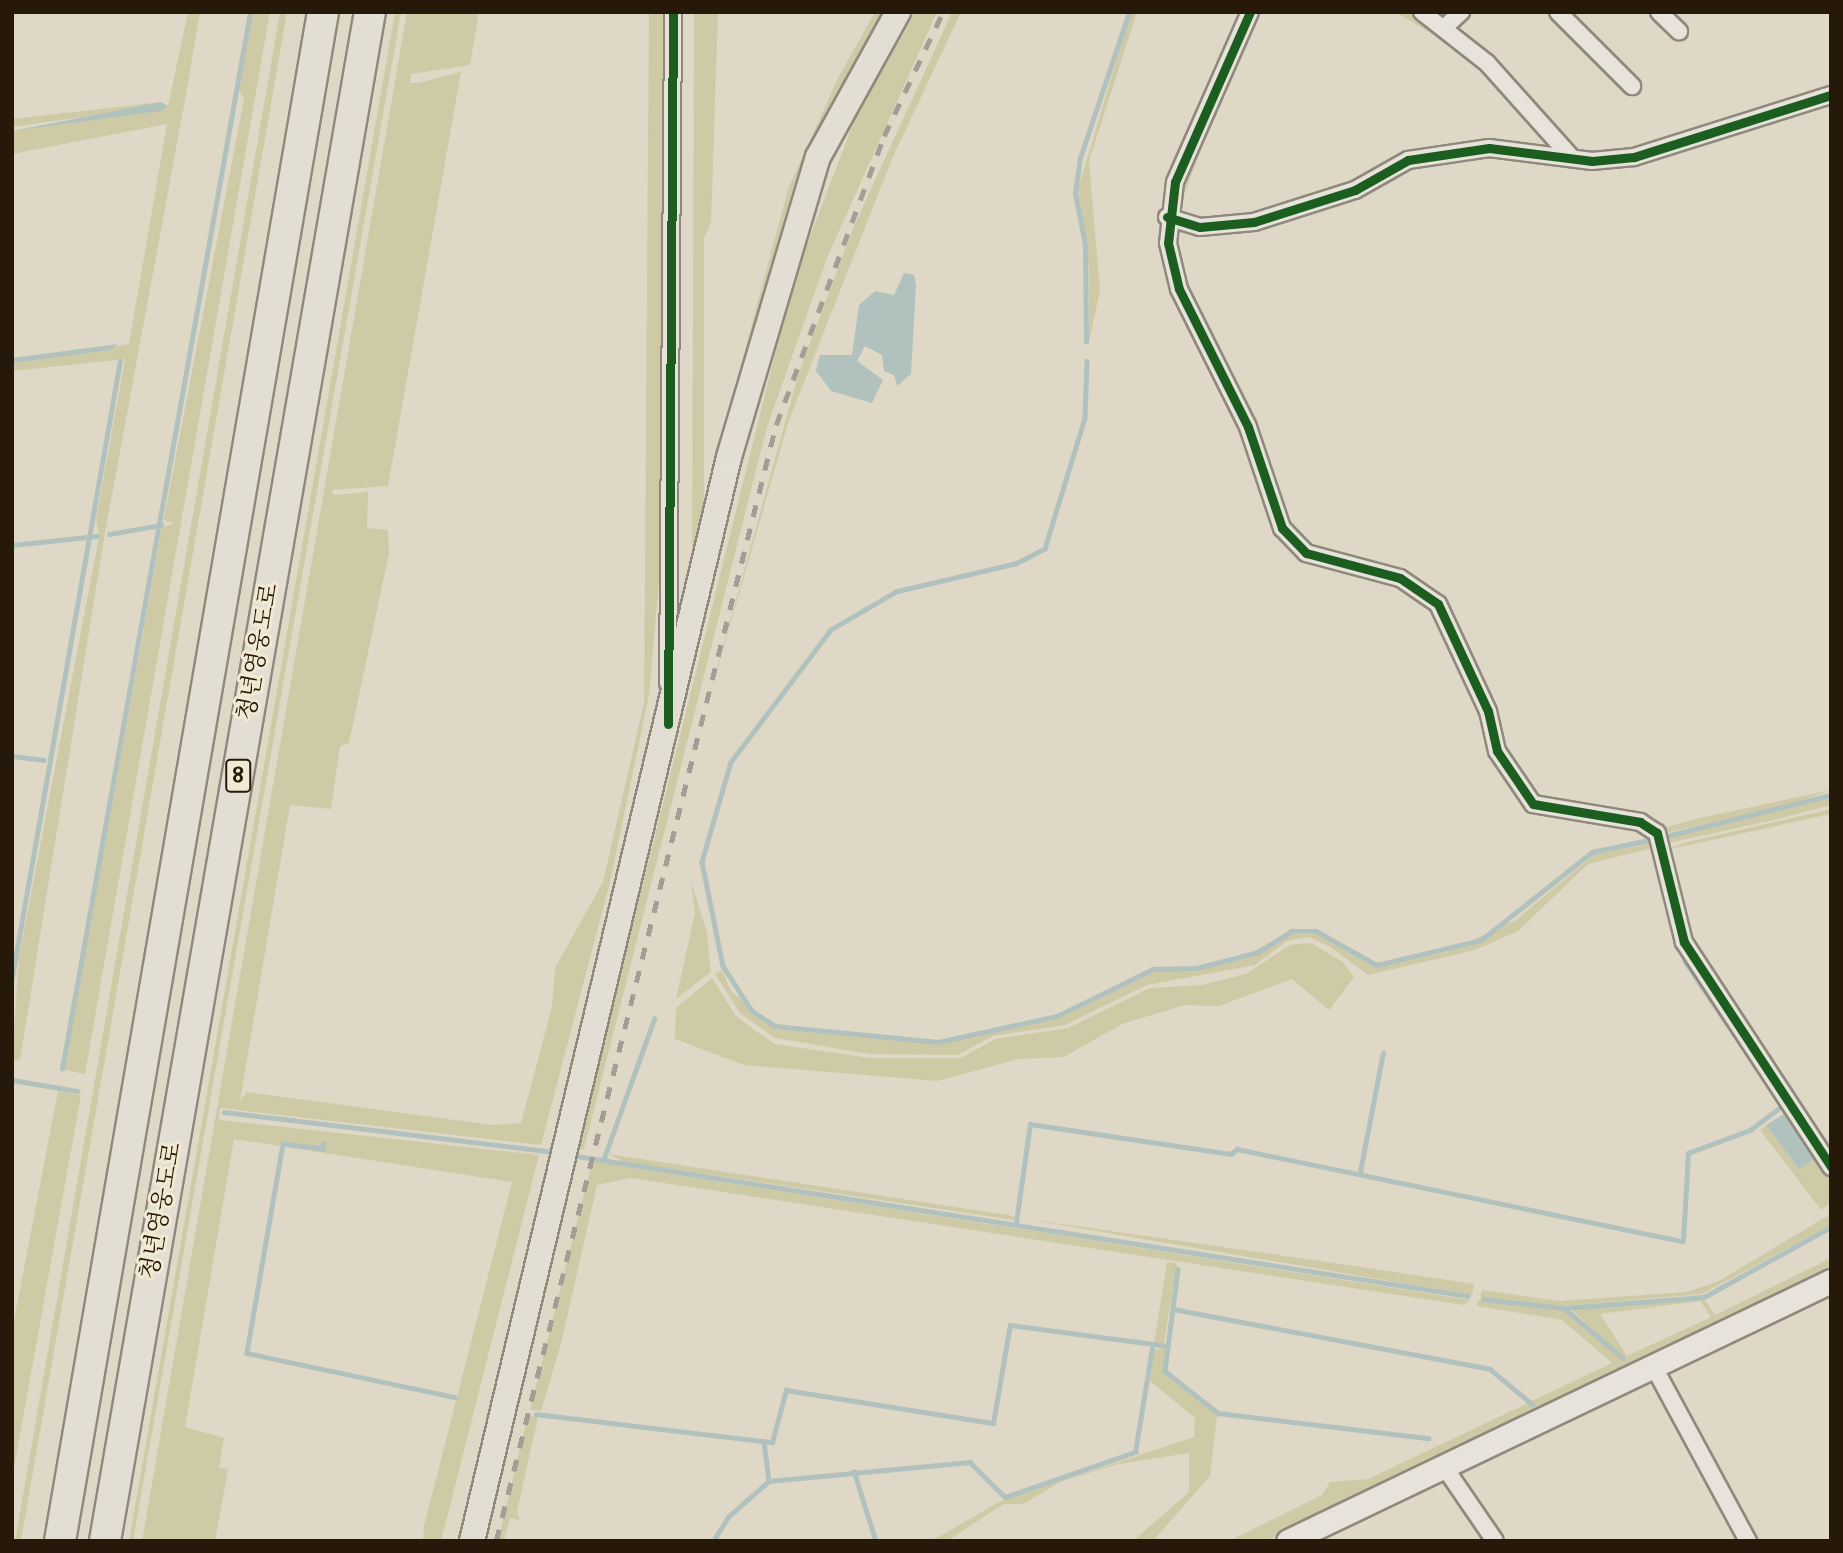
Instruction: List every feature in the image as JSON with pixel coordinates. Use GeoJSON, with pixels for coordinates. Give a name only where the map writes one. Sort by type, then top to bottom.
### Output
{"type":"FeatureCollection","features":[{"type":"Feature","properties":{"kind":"highway","name":"청년영웅도로"},"geometry":{"type":"LineString","coordinates":[[60,1541],[323,12]]}},
{"type":"Feature","properties":{"kind":"highway","name":"청년영웅도로"},"geometry":{"type":"LineString","coordinates":[[105,1541],[370,12]]}},
{"type":"Feature","properties":{"kind":"main road"},"geometry":{"type":"LineString","coordinates":[[472,1541],[562,1156],[668,724],[729,457],[800,206],[841,107],[898,12]]}},
{"type":"Feature","properties":{"kind":"main road"},"geometry":{"type":"LineString","coordinates":[[1288,1541],[1655,1369],[1831,1281]]}},
{"type":"Feature","properties":{"kind":"street"},"geometry":{"type":"LineString","coordinates":[[668,724],[673,12]]}},
{"type":"Feature","properties":{"kind":"street"},"geometry":{"type":"LineString","coordinates":[[1251,12],[1174,182],[1167,217],[1170,262],[1179,289],[1244,418],[1292,544],[1400,579],[1432,597],[1488,711],[1506,770],[1533,804],[1640,822],[1659,840],[1684,942],[1831,1167]]}},
{"type":"Feature","properties":{"kind":"street"},"geometry":{"type":"LineString","coordinates":[[1423,12],[1446,26],[1572,158]]}},
{"type":"Feature","properties":{"kind":"street"},"geometry":{"type":"LineString","coordinates":[[1446,26],[1461,12]]}},
{"type":"Feature","properties":{"kind":"street"},"geometry":{"type":"LineString","coordinates":[[1558,12],[1632,86]]}},
{"type":"Feature","properties":{"kind":"street"},"geometry":{"type":"LineString","coordinates":[[1659,12],[1679,31]]}},
{"type":"Feature","properties":{"kind":"street"},"geometry":{"type":"LineString","coordinates":[[1167,217],[1200,227],[1254,222],[1355,190],[1408,160],[1447,153],[1489,148],[1572,158],[1634,157],[1831,95]]}},
{"type":"Feature","properties":{"kind":"street"},"geometry":{"type":"LineString","coordinates":[[1655,1369],[1748,1541]]}},
{"type":"Feature","properties":{"kind":"street"},"geometry":{"type":"LineString","coordinates":[[1445,1468],[1495,1541]]}},
{"type":"Feature","properties":{"kind":"shaded area"},"geometry":{"type":"Polygon","coordinates":[[[188,12],[200,12],[105,533],[20,1060],[12,1061],[19,957],[99,537],[96,519],[125,359],[12,371],[12,363],[129,344],[167,124],[12,154],[12,131],[168,106],[188,12]]]}},
{"type":"Feature","properties":{"kind":"shaded area"},"geometry":{"type":"Polygon","coordinates":[[[252,12],[270,12],[85,1074],[64,1070],[162,528],[174,523],[164,520],[165,513],[244,99],[239,91],[252,12]]]}},
{"type":"Feature","properties":{"kind":"shaded area"},"geometry":{"type":"Polygon","coordinates":[[[280,12],[287,12],[21,1541],[15,1541],[280,12]]]}},
{"type":"Feature","properties":{"kind":"shaded area"},"geometry":{"type":"Polygon","coordinates":[[[395,12],[401,12],[133,1541],[129,1541],[395,12]]]}},
{"type":"Feature","properties":{"kind":"shaded area"},"geometry":{"type":"Polygon","coordinates":[[[407,12],[479,12],[470,65],[411,74],[410,83],[418,83],[461,72],[388,486],[332,490],[333,495],[368,492],[367,528],[388,530],[389,553],[349,743],[340,746],[331,809],[290,805],[240,1101],[247,1092],[492,1125],[521,1123],[552,1007],[555,968],[603,882],[644,703],[649,12],[665,12],[659,582],[649,695],[610,882],[541,1145],[220,1108],[219,1120],[539,1155],[441,1541],[423,1541],[424,1526],[512,1182],[234,1139],[185,1427],[224,1438],[219,1468],[228,1469],[215,1541],[142,1541],[407,12]]]}},
{"type":"Feature","properties":{"kind":"shaded area"},"geometry":{"type":"Polygon","coordinates":[[[694,12],[718,12],[711,222],[704,238],[704,503],[788,189],[838,78],[875,12],[884,12],[837,98],[692,565],[694,12]]]}},
{"type":"Feature","properties":{"kind":"shaded area"},"geometry":{"type":"Polygon","coordinates":[[[916,12],[937,12],[827,258],[767,427],[584,1149],[577,1149],[793,282],[856,116],[916,12]]]}},
{"type":"Feature","properties":{"kind":"shaded area"},"geometry":{"type":"Polygon","coordinates":[[[952,12],[961,12],[892,159],[788,423],[700,730],[799,372],[854,226],[952,12]]]}},
{"type":"Feature","properties":{"kind":"shaded area"},"geometry":{"type":"Polygon","coordinates":[[[1131,12],[1137,12],[1089,161],[1100,291],[1089,342],[1089,266],[1078,189],[1131,12]]]}},
{"type":"Feature","properties":{"kind":"shaded area"},"geometry":{"type":"Polygon","coordinates":[[[1254,12],[1261,12],[1218,102],[1178,212],[1177,184],[1254,12]]]}},
{"type":"Feature","properties":{"kind":"shaded area"},"geometry":{"type":"Polygon","coordinates":[[[1395,12],[1414,12],[1497,77],[1445,41],[1395,12]]]}},
{"type":"Feature","properties":{"kind":"shaded area"},"geometry":{"type":"Polygon","coordinates":[[[161,102],[152,107],[12,127],[12,119],[161,102]]]}},
{"type":"Feature","properties":{"kind":"shaded area"},"geometry":{"type":"Polygon","coordinates":[[[161,102],[168,106],[160,111],[12,131],[161,102]]]}},
{"type":"Feature","properties":{"kind":"shaded area"},"geometry":{"type":"Polygon","coordinates":[[[904,273],[914,275],[916,285],[911,374],[897,386],[894,375],[884,371],[882,355],[865,346],[857,361],[883,380],[872,403],[831,391],[816,371],[820,355],[852,355],[859,305],[875,291],[894,295],[904,273]]]}},
{"type":"Feature","properties":{"kind":"shaded area"},"geometry":{"type":"Polygon","coordinates":[[[118,344],[110,350],[12,363],[12,358],[118,344]]]}},
{"type":"Feature","properties":{"kind":"shaded area"},"geometry":{"type":"Polygon","coordinates":[[[1831,790],[1792,804],[1661,834],[1660,829],[1695,819],[1831,790]]]}},
{"type":"Feature","properties":{"kind":"shaded area"},"geometry":{"type":"Polygon","coordinates":[[[1831,797],[1831,805],[1782,818],[1664,844],[1662,838],[1831,797]]]}},
{"type":"Feature","properties":{"kind":"shaded area"},"geometry":{"type":"Polygon","coordinates":[[[1831,809],[1831,814],[1666,850],[1683,843],[1831,809]]]}},
{"type":"Feature","properties":{"kind":"shaded area"},"geometry":{"type":"Polygon","coordinates":[[[1655,842],[1657,847],[1588,864],[1518,931],[1475,950],[1368,975],[1329,946],[1308,937],[1287,941],[1255,965],[1147,985],[1065,1025],[993,1036],[958,1055],[869,1054],[775,1038],[740,1013],[715,974],[722,970],[731,991],[775,1029],[937,1044],[1059,1017],[1153,972],[1232,961],[1293,933],[1315,933],[1375,967],[1447,952],[1516,920],[1595,854],[1655,842]]]}},
{"type":"Feature","properties":{"kind":"shaded area"},"geometry":{"type":"Polygon","coordinates":[[[691,881],[707,933],[711,972],[676,999],[695,913],[691,881]]]}},
{"type":"Feature","properties":{"kind":"shaded area"},"geometry":{"type":"Polygon","coordinates":[[[1311,943],[1343,962],[1354,977],[1329,1010],[1292,979],[1219,1006],[1185,1005],[1122,1024],[1064,1057],[1019,1059],[937,1081],[744,1065],[675,1039],[676,1008],[712,978],[736,1016],[774,1044],[870,1058],[961,1058],[995,1039],[1068,1028],[1150,988],[1202,985],[1246,974],[1290,945],[1311,943]]]}},
{"type":"Feature","properties":{"kind":"shaded area"},"geometry":{"type":"Polygon","coordinates":[[[58,1091],[81,1095],[12,1479],[12,1331],[58,1091]]]}},
{"type":"Feature","properties":{"kind":"shaded area"},"geometry":{"type":"Polygon","coordinates":[[[1785,1105],[1831,1179],[1831,1203],[1821,1210],[1760,1130],[1766,1125],[1799,1169],[1815,1159],[1785,1105]]]}},
{"type":"Feature","properties":{"kind":"shaded area"},"geometry":{"type":"Polygon","coordinates":[[[1786,1113],[1815,1159],[1799,1169],[1766,1125],[1786,1113]]]}},
{"type":"Feature","properties":{"kind":"shaded area"},"geometry":{"type":"Polygon","coordinates":[[[608,1154],[1014,1216],[1014,1220],[624,1162],[608,1154]]]}},
{"type":"Feature","properties":{"kind":"shaded area"},"geometry":{"type":"Polygon","coordinates":[[[593,1158],[627,1167],[1470,1300],[1464,1305],[631,1178],[597,1185],[561,1344],[541,1411],[530,1410],[593,1158]]]}},
{"type":"Feature","properties":{"kind":"shaded area"},"geometry":{"type":"Polygon","coordinates":[[[1831,1214],[1831,1225],[1702,1294],[1563,1306],[1480,1297],[1482,1290],[1560,1301],[1686,1292],[1717,1282],[1831,1214]]]}},
{"type":"Feature","properties":{"kind":"shaded area"},"geometry":{"type":"Polygon","coordinates":[[[1020,1218],[1348,1265],[1474,1284],[1472,1295],[1020,1218]]]}},
{"type":"Feature","properties":{"kind":"shaded area"},"geometry":{"type":"Polygon","coordinates":[[[1831,1228],[1705,1300],[1715,1315],[1831,1258],[1831,1269],[1265,1541],[1229,1541],[1322,1495],[1330,1482],[1368,1479],[1612,1363],[1562,1320],[1477,1306],[1478,1300],[1562,1310],[1625,1360],[1572,1310],[1704,1298],[1831,1228]],[[1700,1301],[1600,1314],[1627,1356],[1711,1317],[1700,1301]]]}},
{"type":"Feature","properties":{"kind":"shaded area"},"geometry":{"type":"Polygon","coordinates":[[[1167,1262],[1177,1263],[1164,1343],[1154,1343],[1167,1262]]]}},
{"type":"Feature","properties":{"kind":"shaded area"},"geometry":{"type":"Polygon","coordinates":[[[1165,1348],[1163,1372],[1217,1416],[1210,1476],[1153,1541],[1133,1541],[1189,1492],[1189,1453],[1118,1464],[1060,1482],[1023,1504],[1004,1504],[947,1541],[931,1541],[1003,1500],[1194,1437],[1195,1418],[1150,1381],[1154,1350],[1165,1348]]]}},
{"type":"Feature","properties":{"kind":"shaded area"},"geometry":{"type":"Polygon","coordinates":[[[528,1415],[538,1418],[517,1511],[520,1520],[510,1518],[504,1541],[498,1541],[528,1415]]]}},
{"type":"Feature","properties":{"kind":"waterway"},"geometry":{"type":"LineString","coordinates":[[62,1069],[250,12]]}},
{"type":"Feature","properties":{"kind":"waterway"},"geometry":{"type":"LineString","coordinates":[[1086,342],[1085,245],[1075,193],[1080,158],[1129,12]]}},
{"type":"Feature","properties":{"kind":"waterway"},"geometry":{"type":"LineString","coordinates":[[12,977],[120,361]]}},
{"type":"Feature","properties":{"kind":"waterway"},"geometry":{"type":"LineString","coordinates":[[1087,361],[1085,418],[1045,549],[1015,564],[896,592],[831,630],[731,762],[702,862],[723,966],[752,1011],[775,1026],[938,1042],[1057,1016],[1153,969],[1197,968],[1258,952],[1291,931],[1316,931],[1377,965],[1481,940],[1592,852],[1653,839]]}},
{"type":"Feature","properties":{"kind":"waterway"},"geometry":{"type":"LineString","coordinates":[[109,534],[161,525]]}},
{"type":"Feature","properties":{"kind":"waterway"},"geometry":{"type":"LineString","coordinates":[[12,545],[97,536]]}},
{"type":"Feature","properties":{"kind":"waterway"},"geometry":{"type":"LineString","coordinates":[[12,756],[44,760]]}},
{"type":"Feature","properties":{"kind":"waterway"},"geometry":{"type":"LineString","coordinates":[[1662,837],[1831,795]]}},
{"type":"Feature","properties":{"kind":"waterway"},"geometry":{"type":"LineString","coordinates":[[1016,1222],[1030,1124],[1231,1154],[1237,1149],[1683,1241],[1688,1153],[1750,1130],[1782,1106],[1685,962]]}},
{"type":"Feature","properties":{"kind":"waterway"},"geometry":{"type":"LineString","coordinates":[[604,1158],[654,1019]]}},
{"type":"Feature","properties":{"kind":"waterway"},"geometry":{"type":"LineString","coordinates":[[1360,1172],[1383,1053]]}},
{"type":"Feature","properties":{"kind":"waterway"},"geometry":{"type":"LineString","coordinates":[[12,1080],[77,1091]]}},
{"type":"Feature","properties":{"kind":"waterway"},"geometry":{"type":"LineString","coordinates":[[224,1112],[554,1152]]}},
{"type":"Feature","properties":{"kind":"waterway"},"geometry":{"type":"LineString","coordinates":[[324,1143],[323,1149],[283,1144],[247,1353],[454,1397]]}},
{"type":"Feature","properties":{"kind":"waterway"},"geometry":{"type":"LineString","coordinates":[[570,1155],[1468,1296]]}},
{"type":"Feature","properties":{"kind":"waterway"},"geometry":{"type":"LineString","coordinates":[[1564,1308],[1704,1297],[1831,1227]]}},
{"type":"Feature","properties":{"kind":"waterway"},"geometry":{"type":"LineString","coordinates":[[1178,1269],[1165,1371],[1218,1413],[1429,1438]]}},
{"type":"Feature","properties":{"kind":"waterway"},"geometry":{"type":"LineString","coordinates":[[1483,1299],[1564,1308],[1623,1358]]}},
{"type":"Feature","properties":{"kind":"waterway"},"geometry":{"type":"LineString","coordinates":[[1173,1309],[1490,1369],[1532,1404]]}},
{"type":"Feature","properties":{"kind":"waterway"},"geometry":{"type":"LineString","coordinates":[[536,1414],[772,1442],[786,1390],[993,1423],[1010,1325],[1168,1346]]}},
{"type":"Feature","properties":{"kind":"waterway"},"geometry":{"type":"LineString","coordinates":[[764,1441],[769,1481],[970,1462],[1005,1497],[1135,1452],[1152,1348]]}},
{"type":"Feature","properties":{"kind":"waterway"},"geometry":{"type":"LineString","coordinates":[[854,1471],[876,1541]]}},
{"type":"Feature","properties":{"kind":"waterway"},"geometry":{"type":"LineString","coordinates":[[715,1538],[728,1517],[769,1481]]}},
{"type":"Feature","properties":{"kind":"railway"},"geometry":{"type":"LineString","coordinates":[[496,1541],[776,425],[884,136],[943,12]]}},
{"type":"Feature","properties":{"kind":"cycle path"},"geometry":{"type":"LineString","coordinates":[[668,724],[673,12]]}},
{"type":"Feature","properties":{"kind":"cycle path"},"geometry":{"type":"LineString","coordinates":[[1250,12],[1175,182],[1168,243],[1179,289],[1248,427],[1282,528],[1306,553],[1400,578],[1438,604],[1488,711],[1497,751],[1533,804],[1640,822],[1657,833],[1684,942],[1831,1167]]}},
{"type":"Feature","properties":{"kind":"cycle path"},"geometry":{"type":"LineString","coordinates":[[1167,217],[1200,227],[1254,222],[1355,190],[1408,160],[1489,148],[1592,161],[1634,157],[1831,95]]}}]}
